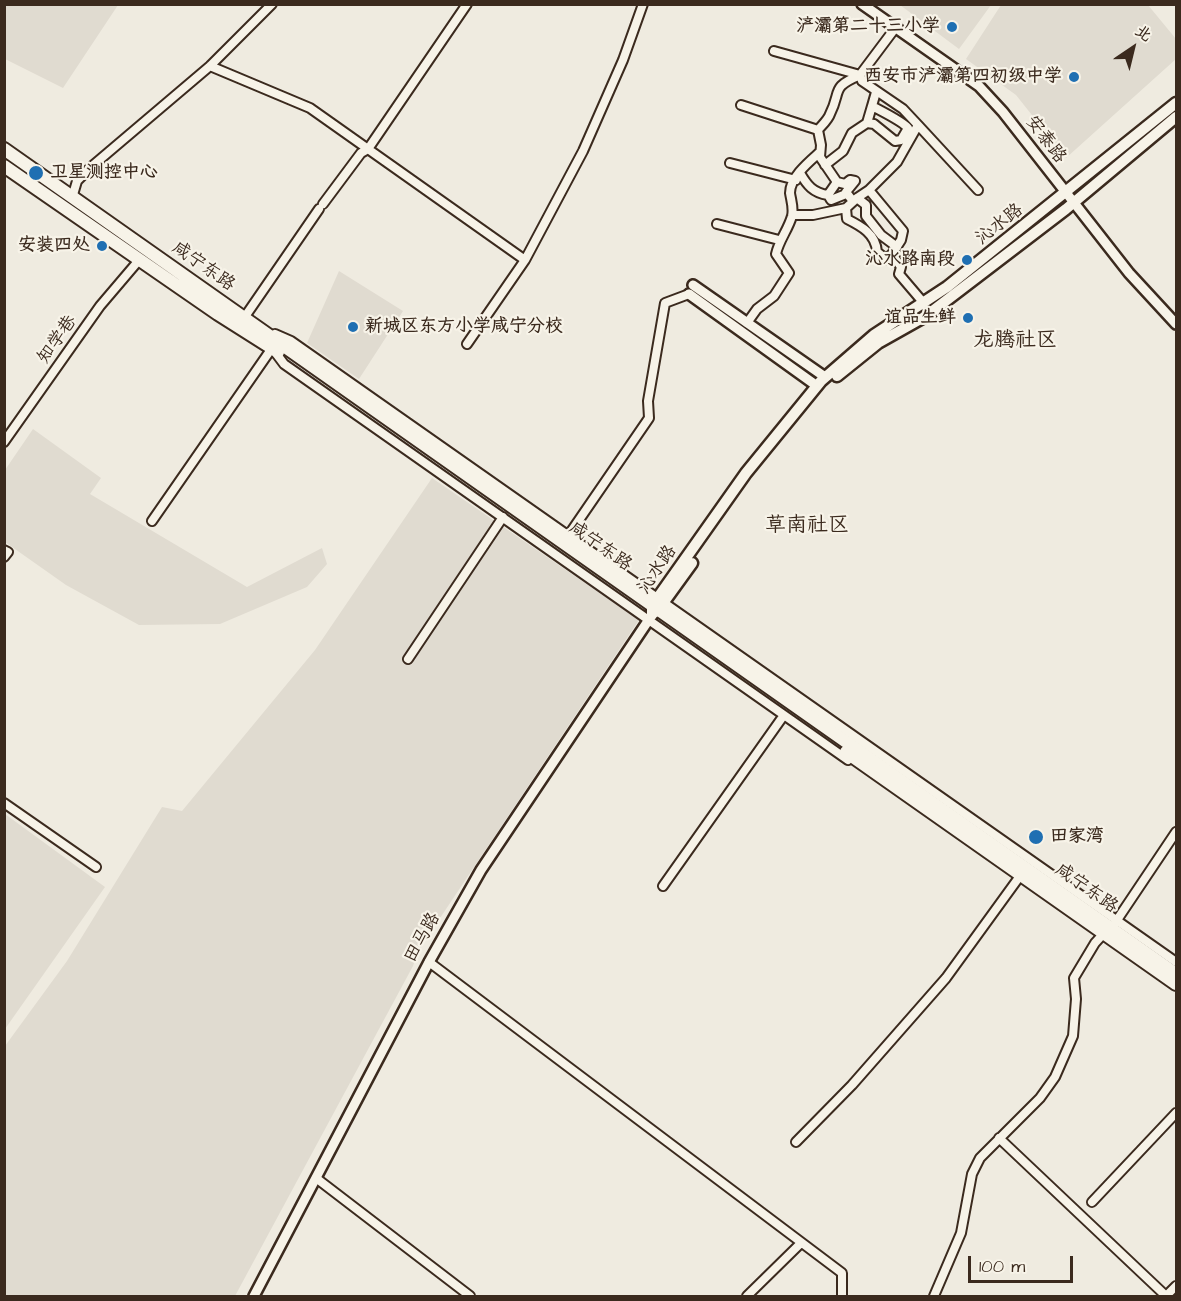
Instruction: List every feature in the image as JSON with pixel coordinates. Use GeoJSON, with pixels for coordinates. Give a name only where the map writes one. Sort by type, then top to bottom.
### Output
{"type":"FeatureCollection","features":[{"type":"Feature","properties":{"kind":"main road","name":"沁水路"},"geometry":{"type":"LineString","coordinates":[[655,609],[751,478],[827,384],[878,343],[927,316],[1069,198],[1176,103]]}},
{"type":"Feature","properties":{"kind":"main road","name":"沁水路"},"geometry":{"type":"LineString","coordinates":[[655,609],[746,473],[825,377],[874,334],[922,301],[940,292],[1176,117]]}},
{"type":"Feature","properties":{"kind":"main road","name":"咸宁东路"},"geometry":{"type":"LineString","coordinates":[[4,149],[655,609],[1019,877],[1108,929],[1176,984]]}},
{"type":"Feature","properties":{"kind":"main road","name":"咸宁东路"},"geometry":{"type":"LineString","coordinates":[[4,166],[655,609],[1108,929],[1176,974]]}},
{"type":"Feature","properties":{"kind":"main road"},"geometry":{"type":"LineString","coordinates":[[712,636],[723,656]]}},
{"type":"Feature","properties":{"kind":"street"},"geometry":{"type":"LineString","coordinates":[[72,198],[77,181],[91,167],[210,66],[272,4]]}},
{"type":"Feature","properties":{"kind":"street"},"geometry":{"type":"LineString","coordinates":[[244,318],[321,207],[361,153],[368,149],[467,4]]}},
{"type":"Feature","properties":{"kind":"street"},"geometry":{"type":"LineString","coordinates":[[467,344],[525,260],[583,151],[623,60],[643,4]]}},
{"type":"Feature","properties":{"kind":"street","name":"安泰路"},"geometry":{"type":"LineString","coordinates":[[862,4],[979,86],[1003,112],[1145,292],[1176,324]]}},
{"type":"Feature","properties":{"kind":"street"},"geometry":{"type":"LineString","coordinates":[[896,27],[860,75],[844,82],[835,93],[830,115],[818,130],[820,157],[837,182],[845,184],[850,180],[855,181],[852,198],[846,208],[847,219],[863,219],[881,235],[894,250],[901,267],[899,274],[922,301]]}},
{"type":"Feature","properties":{"kind":"street"},"geometry":{"type":"LineString","coordinates":[[774,51],[860,75]]}},
{"type":"Feature","properties":{"kind":"street"},"geometry":{"type":"LineString","coordinates":[[210,66],[310,108],[525,260]]}},
{"type":"Feature","properties":{"kind":"street"},"geometry":{"type":"LineString","coordinates":[[860,75],[862,81],[903,109],[978,190]]}},
{"type":"Feature","properties":{"kind":"street"},"geometry":{"type":"LineString","coordinates":[[825,165],[843,151],[852,133],[867,123],[876,92]]}},
{"type":"Feature","properties":{"kind":"street"},"geometry":{"type":"LineString","coordinates":[[741,105],[818,130]]}},
{"type":"Feature","properties":{"kind":"street"},"geometry":{"type":"LineString","coordinates":[[867,123],[874,124],[894,141],[901,140],[908,128],[902,122],[891,119],[872,106]]}},
{"type":"Feature","properties":{"kind":"street"},"geometry":{"type":"LineString","coordinates":[[852,198],[869,190],[897,162],[918,124]]}},
{"type":"Feature","properties":{"kind":"street"},"geometry":{"type":"LineString","coordinates":[[741,332],[757,309],[774,296],[789,273],[776,254],[779,240],[789,226],[793,214],[790,190],[798,176],[820,152]]}},
{"type":"Feature","properties":{"kind":"street"},"geometry":{"type":"LineString","coordinates":[[730,164],[798,176],[817,193],[828,195],[831,200],[837,196],[852,198],[866,205],[863,219],[876,243],[877,252],[886,259],[894,250],[903,231],[869,190]]}},
{"type":"Feature","properties":{"kind":"street"},"geometry":{"type":"LineString","coordinates":[[828,195],[837,182]]}},
{"type":"Feature","properties":{"kind":"street"},"geometry":{"type":"LineString","coordinates":[[793,214],[813,215],[846,208]]}},
{"type":"Feature","properties":{"kind":"street"},"geometry":{"type":"LineString","coordinates":[[717,224],[779,240]]}},
{"type":"Feature","properties":{"kind":"street","name":"知学巷"},"geometry":{"type":"LineString","coordinates":[[4,442],[100,306],[140,259]]}},
{"type":"Feature","properties":{"kind":"street"},"geometry":{"type":"LineString","coordinates":[[568,536],[649,418],[648,401],[665,303],[691,290]]}},
{"type":"Feature","properties":{"kind":"street"},"geometry":{"type":"LineString","coordinates":[[691,290],[747,323],[825,377]]}},
{"type":"Feature","properties":{"kind":"street"},"geometry":{"type":"LineString","coordinates":[[691,290],[741,332],[817,386]]}},
{"type":"Feature","properties":{"kind":"street"},"geometry":{"type":"LineString","coordinates":[[257,327],[291,341],[568,536],[784,715],[1019,877],[946,978],[852,1085],[796,1142]]}},
{"type":"Feature","properties":{"kind":"street"},"geometry":{"type":"LineString","coordinates":[[152,521],[272,348],[284,364],[503,518],[655,609],[712,636],[1108,929],[1176,991]]}},
{"type":"Feature","properties":{"kind":"street"},"geometry":{"type":"LineString","coordinates":[[408,659],[503,518]]}},
{"type":"Feature","properties":{"kind":"street"},"geometry":{"type":"LineString","coordinates":[[4,550],[8,552],[4,557]]}},
{"type":"Feature","properties":{"kind":"street","name":"田马路"},"geometry":{"type":"LineString","coordinates":[[254,1296],[429,962],[482,870],[655,609]]}},
{"type":"Feature","properties":{"kind":"street"},"geometry":{"type":"LineString","coordinates":[[663,886],[784,715]]}},
{"type":"Feature","properties":{"kind":"street"},"geometry":{"type":"LineString","coordinates":[[4,803],[96,867]]}},
{"type":"Feature","properties":{"kind":"street"},"geometry":{"type":"LineString","coordinates":[[934,1296],[961,1233],[972,1174],[980,1158],[1040,1098],[1055,1077],[1073,1036],[1076,999],[1074,978],[1176,832]]}},
{"type":"Feature","properties":{"kind":"street"},"geometry":{"type":"LineString","coordinates":[[1108,929],[1176,962]]}},
{"type":"Feature","properties":{"kind":"street"},"geometry":{"type":"LineString","coordinates":[[429,962],[842,1273],[842,1296]]}},
{"type":"Feature","properties":{"kind":"street"},"geometry":{"type":"LineString","coordinates":[[1092,1202],[1176,1113]]}},
{"type":"Feature","properties":{"kind":"street"},"geometry":{"type":"LineString","coordinates":[[999,1138],[1166,1296],[1176,1286]]}},
{"type":"Feature","properties":{"kind":"street"},"geometry":{"type":"LineString","coordinates":[[316,1178],[470,1296]]}},
{"type":"Feature","properties":{"kind":"street"},"geometry":{"type":"LineString","coordinates":[[747,1296],[800,1242]]}},
{"type":"Feature","properties":{"kind":"shaded area"},"geometry":{"type":"Polygon","coordinates":[[[4,5],[118,5],[63,88],[5,59],[4,5]]]}},
{"type":"Feature","properties":{"kind":"shaded area","name":"浐灞第二十三小学"},"geometry":{"type":"Polygon","coordinates":[[[900,5],[991,5],[959,49],[900,5]]]}},
{"type":"Feature","properties":{"kind":"shaded area","name":"西安市浐灞第四初级中学"},"geometry":{"type":"Polygon","coordinates":[[[1001,5],[1148,5],[1176,39],[1176,59],[1066,158],[1016,95],[966,59],[1001,5]]]}},
{"type":"Feature","properties":{"kind":"shaded area","name":"新城区东方小学咸宁分校"},"geometry":{"type":"Polygon","coordinates":[[[339,271],[403,311],[359,379],[307,343],[339,271]]]}},
{"type":"Feature","properties":{"kind":"shaded area"},"geometry":{"type":"Polygon","coordinates":[[[33,429],[101,478],[90,494],[247,587],[322,548],[327,564],[307,587],[220,624],[139,625],[66,585],[5,542],[5,470],[33,429]]]}},
{"type":"Feature","properties":{"kind":"shaded area"},"geometry":{"type":"Polygon","coordinates":[[[432,478],[639,620],[418,951],[413,966],[235,1296],[5,1296],[5,1046],[67,961],[162,807],[182,811],[315,650],[432,478]]]}},
{"type":"Feature","properties":{"kind":"shaded area"},"geometry":{"type":"Polygon","coordinates":[[[5,814],[105,887],[5,1029],[5,814]]]}},
{"type":"Feature","properties":{"kind":"place","name":"浐灞第二十三小学"},"geometry":{"type":"Point","coordinates":[952,27]}},
{"type":"Feature","properties":{"kind":"place","name":"西安市浐灞第四初级中学"},"geometry":{"type":"Point","coordinates":[1074,77]}},
{"type":"Feature","properties":{"kind":"place","name":"卫星测控中心"},"geometry":{"type":"Point","coordinates":[36,173]}},
{"type":"Feature","properties":{"kind":"place","name":"安装四处"},"geometry":{"type":"Point","coordinates":[102,246]}},
{"type":"Feature","properties":{"kind":"place","name":"沁水路南段"},"geometry":{"type":"Point","coordinates":[967,260]}},
{"type":"Feature","properties":{"kind":"place","name":"谊品生鲜"},"geometry":{"type":"Point","coordinates":[968,318]}},
{"type":"Feature","properties":{"kind":"place","name":"新城区东方小学咸宁分校"},"geometry":{"type":"Point","coordinates":[353,327]}},
{"type":"Feature","properties":{"kind":"place","name":"田家湾"},"geometry":{"type":"Point","coordinates":[1036,837]}},
{"type":"Feature","properties":{"kind":"district","name":"龙腾社区"},"geometry":{"type":"Point","coordinates":[1015,342]}},
{"type":"Feature","properties":{"kind":"district","name":"草南社区"},"geometry":{"type":"Point","coordinates":[807,527]}}]}
